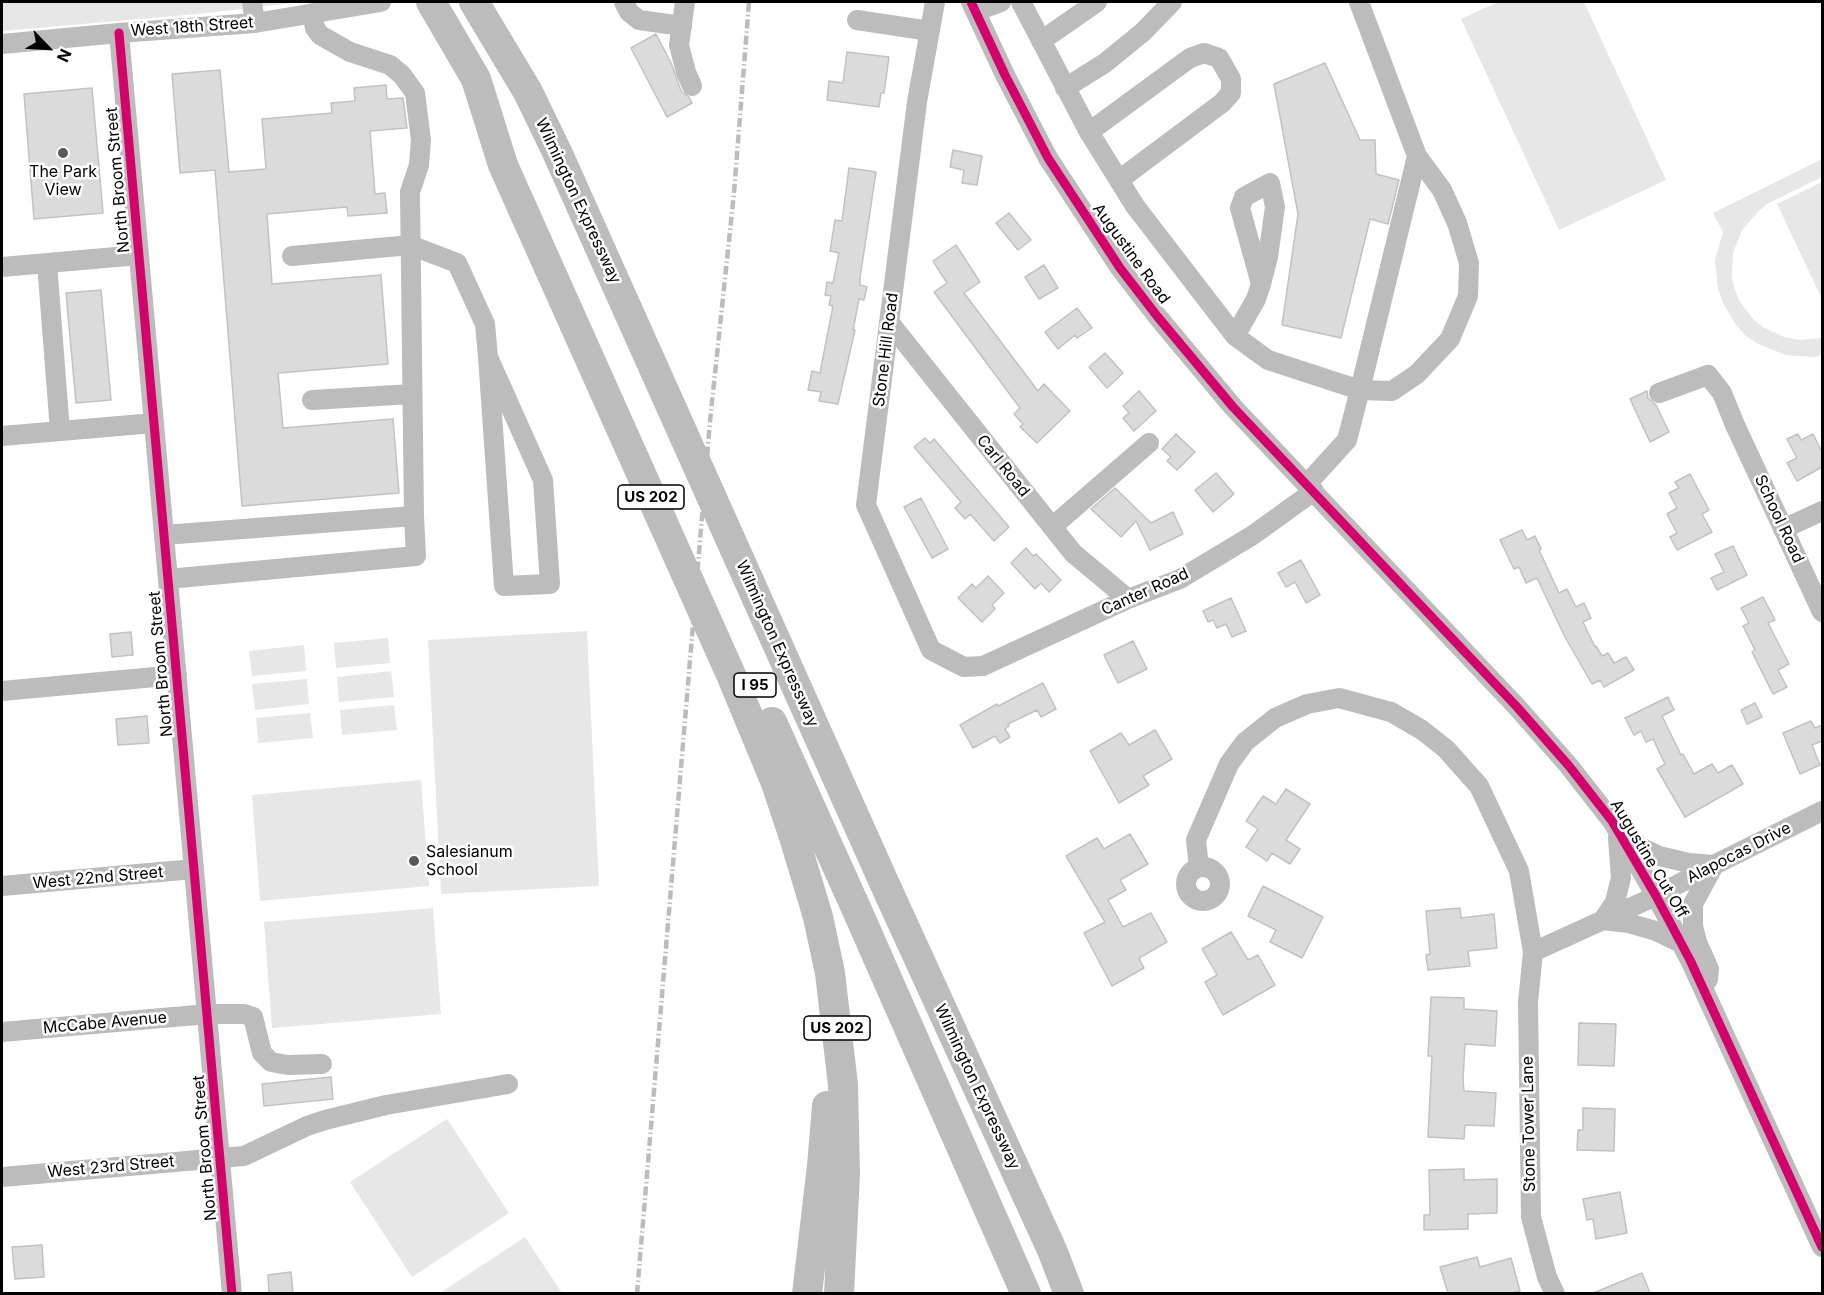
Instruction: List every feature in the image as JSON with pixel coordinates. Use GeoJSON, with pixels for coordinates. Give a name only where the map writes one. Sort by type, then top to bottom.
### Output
{"type":"FeatureCollection","features":[{"type":"Feature","properties":{"kind":"highway","name":"Wilmington Expressway"},"geometry":{"type":"LineString","coordinates":[[474,2],[522,83],[557,152],[887,889],[1052,1250],[1069,1293]]}},
{"type":"Feature","properties":{"kind":"highway","name":"I 95"},"geometry":{"type":"LineString","coordinates":[[433,4],[476,79],[517,160],[852,897],[1026,1293]]}},
{"type":"Feature","properties":{"kind":"highway","name":"US 202"},"geometry":{"type":"LineString","coordinates":[[476,79],[503,165],[732,677],[776,783],[818,917],[830,973],[843,1085],[845,1174],[839,1293]]}},
{"type":"Feature","properties":{"kind":"highway"},"geometry":{"type":"LineString","coordinates":[[807,1293],[822,1166],[828,1080],[818,917]]}},
{"type":"Feature","properties":{"kind":"street"},"geometry":{"type":"LineString","coordinates":[[252,2],[255,23]]}},
{"type":"Feature","properties":{"kind":"street"},"geometry":{"type":"LineString","coordinates":[[624,2],[629,12],[639,20],[682,26]]}},
{"type":"Feature","properties":{"kind":"street"},"geometry":{"type":"LineString","coordinates":[[684,2],[679,45],[692,86]]}},
{"type":"Feature","properties":{"kind":"street","name":"Stone Hill Road"},"geometry":{"type":"LineString","coordinates":[[935,2],[917,102],[866,505],[931,650],[964,667]]}},
{"type":"Feature","properties":{"kind":"street"},"geometry":{"type":"LineString","coordinates":[[973,6],[1001,2]]}},
{"type":"Feature","properties":{"kind":"street"},"geometry":{"type":"LineString","coordinates":[[1021,2],[1089,132],[1135,206],[1235,336],[1268,360],[1360,390],[1392,391],[1418,374],[1450,339],[1468,296],[1469,263],[1457,223],[1442,190],[1417,156],[1359,2]]}},
{"type":"Feature","properties":{"kind":"street"},"geometry":{"type":"LineString","coordinates":[[1041,41],[1097,2]]}},
{"type":"Feature","properties":{"kind":"street"},"geometry":{"type":"LineString","coordinates":[[1065,88],[1105,63],[1143,32],[1172,2]]}},
{"type":"Feature","properties":{"kind":"street","name":"West 18th Street"},"geometry":{"type":"LineString","coordinates":[[2,44],[255,23],[373,3]]}},
{"type":"Feature","properties":{"kind":"street","name":"Augustine Road"},"geometry":{"type":"LineString","coordinates":[[973,6],[1005,75],[1048,158],[1120,268],[1233,407],[1310,488]]}},
{"type":"Feature","properties":{"kind":"street"},"geometry":{"type":"LineString","coordinates":[[168,579],[416,556],[410,192],[419,165],[421,140],[415,93],[402,75],[390,65],[350,52],[320,35],[315,28],[312,14]]}},
{"type":"Feature","properties":{"kind":"street"},"geometry":{"type":"LineString","coordinates":[[857,20],[930,31]]}},
{"type":"Feature","properties":{"kind":"street","name":"North Broom Street"},"geometry":{"type":"LineString","coordinates":[[119,33],[232,1293]]}},
{"type":"Feature","properties":{"kind":"street"},"geometry":{"type":"LineString","coordinates":[[1089,132],[1190,58],[1204,53],[1219,58],[1231,80],[1231,93],[1222,103],[1119,180]]}},
{"type":"Feature","properties":{"kind":"street","name":"Canter Road"},"geometry":{"type":"LineString","coordinates":[[964,667],[983,666],[1128,599],[1180,579],[1253,535],[1310,488],[1347,440],[1417,156]]}},
{"type":"Feature","properties":{"kind":"street"},"geometry":{"type":"LineString","coordinates":[[292,256],[410,245],[457,263],[484,324],[504,586],[550,584],[543,480],[488,357]]}},
{"type":"Feature","properties":{"kind":"street"},"geometry":{"type":"LineString","coordinates":[[2,267],[139,255]]}},
{"type":"Feature","properties":{"kind":"street"},"geometry":{"type":"LineString","coordinates":[[47,263],[60,431]]}},
{"type":"Feature","properties":{"kind":"street"},"geometry":{"type":"LineString","coordinates":[[1235,336],[1256,299],[1261,284]]}},
{"type":"Feature","properties":{"kind":"street","name":"Carl Road"},"geometry":{"type":"LineString","coordinates":[[889,322],[1073,553],[1128,599]]}},
{"type":"Feature","properties":{"kind":"street","name":"School Road"},"geometry":{"type":"LineString","coordinates":[[1659,393],[1708,375],[1722,393],[1822,612]]}},
{"type":"Feature","properties":{"kind":"street"},"geometry":{"type":"LineString","coordinates":[[312,399],[412,394]]}},
{"type":"Feature","properties":{"kind":"street"},"geometry":{"type":"LineString","coordinates":[[2,436],[154,423]]}},
{"type":"Feature","properties":{"kind":"street"},"geometry":{"type":"LineString","coordinates":[[1053,527],[1149,443]]}},
{"type":"Feature","properties":{"kind":"street","name":"Augustine Cut Off"},"geometry":{"type":"LineString","coordinates":[[1310,488],[1517,706],[1569,766],[1617,829],[1681,943],[1822,1247]]}},
{"type":"Feature","properties":{"kind":"street"},"geometry":{"type":"LineString","coordinates":[[1783,529],[1822,511]]}},
{"type":"Feature","properties":{"kind":"street"},"geometry":{"type":"LineString","coordinates":[[165,535],[414,516]]}},
{"type":"Feature","properties":{"kind":"street"},"geometry":{"type":"LineString","coordinates":[[2,691],[177,675]]}},
{"type":"Feature","properties":{"kind":"street","name":"Stone Tower Lane"},"geometry":{"type":"LineString","coordinates":[[1199,867],[1196,840],[1228,764],[1245,742],[1275,718],[1307,704],[1339,698],[1392,712],[1422,730],[1446,749],[1479,786],[1519,871],[1533,951],[1528,1002],[1531,1217],[1547,1277],[1555,1293]]}},
{"type":"Feature","properties":{"kind":"street","name":"Alapocas Drive"},"geometry":{"type":"LineString","coordinates":[[1656,896],[1822,811]]}},
{"type":"Feature","properties":{"kind":"street"},"geometry":{"type":"LineString","coordinates":[[1617,829],[1634,844],[1659,856],[1689,863],[1714,865],[1693,904],[1693,926],[1697,942],[1709,969],[1708,979],[1703,988]]}},
{"type":"Feature","properties":{"kind":"street"},"geometry":{"type":"LineString","coordinates":[[1603,920],[1615,902],[1621,878],[1617,829]]}},
{"type":"Feature","properties":{"kind":"street","name":"West 22nd Street"},"geometry":{"type":"LineString","coordinates":[[2,886],[194,869]]}},
{"type":"Feature","properties":{"kind":"street"},"geometry":{"type":"LineString","coordinates":[[1533,951],[1656,896]]}},
{"type":"Feature","properties":{"kind":"street"},"geometry":{"type":"LineString","coordinates":[[1603,920],[1628,923],[1656,931],[1681,943]]}},
{"type":"Feature","properties":{"kind":"street","name":"McCabe Avenue"},"geometry":{"type":"LineString","coordinates":[[2,1032],[208,1014],[244,1014],[253,1017],[262,1053],[272,1062],[288,1065],[322,1064]]}},
{"type":"Feature","properties":{"kind":"street","name":"West 23rd Street"},"geometry":{"type":"LineString","coordinates":[[2,1177],[244,1156],[307,1126],[326,1120],[397,1103],[508,1084]]}},
{"type":"Feature","properties":{"kind":"shaded area"},"geometry":{"type":"Polygon","coordinates":[[[2,2],[302,2],[197,14],[2,31],[2,2]]]}},
{"type":"Feature","properties":{"kind":"shaded area"},"geometry":{"type":"Polygon","coordinates":[[[1498,2],[1584,2],[1666,180],[1559,230],[1461,19],[1498,2]]]}},
{"type":"Feature","properties":{"kind":"shaded area"},"geometry":{"type":"Polygon","coordinates":[[[1822,159],[1822,177],[1767,204],[1742,230],[1733,253],[1732,278],[1735,290],[1740,302],[1754,320],[1784,337],[1799,340],[1822,338],[1822,355],[1814,357],[1786,355],[1758,344],[1745,335],[1723,303],[1718,289],[1715,260],[1723,232],[1713,213],[1822,159]]]}},
{"type":"Feature","properties":{"kind":"shaded area"},"geometry":{"type":"Polygon","coordinates":[[[1822,182],[1822,299],[1777,204],[1822,182]]]}},
{"type":"Feature","properties":{"kind":"shaded area"},"geometry":{"type":"Polygon","coordinates":[[[587,631],[599,886],[441,894],[428,640],[587,631]]]}},
{"type":"Feature","properties":{"kind":"shaded area"},"geometry":{"type":"Polygon","coordinates":[[[388,638],[390,663],[336,668],[334,643],[388,638]]]}},
{"type":"Feature","properties":{"kind":"shaded area"},"geometry":{"type":"Polygon","coordinates":[[[304,645],[306,671],[252,676],[249,651],[304,645]]]}},
{"type":"Feature","properties":{"kind":"shaded area"},"geometry":{"type":"Polygon","coordinates":[[[391,671],[394,697],[339,702],[337,677],[391,671]]]}},
{"type":"Feature","properties":{"kind":"shaded area"},"geometry":{"type":"Polygon","coordinates":[[[307,679],[309,704],[255,710],[252,684],[307,679]]]}},
{"type":"Feature","properties":{"kind":"shaded area"},"geometry":{"type":"Polygon","coordinates":[[[394,705],[397,730],[342,735],[340,710],[394,705]]]}},
{"type":"Feature","properties":{"kind":"shaded area"},"geometry":{"type":"Polygon","coordinates":[[[310,713],[313,738],[258,743],[256,718],[310,713]]]}},
{"type":"Feature","properties":{"kind":"shaded area"},"geometry":{"type":"Polygon","coordinates":[[[421,780],[429,886],[260,901],[252,795],[421,780]]]}},
{"type":"Feature","properties":{"kind":"shaded area"},"geometry":{"type":"Polygon","coordinates":[[[433,908],[441,1014],[272,1028],[264,922],[433,908]]]}},
{"type":"Feature","properties":{"kind":"shaded area"},"geometry":{"type":"Polygon","coordinates":[[[447,1119],[509,1213],[412,1277],[350,1182],[447,1119]]]}},
{"type":"Feature","properties":{"kind":"shaded area"},"geometry":{"type":"Polygon","coordinates":[[[525,1237],[562,1293],[440,1293],[525,1237]]]}},
{"type":"Feature","properties":{"kind":"building"},"geometry":{"type":"Polygon","coordinates":[[[656,34],[672,65],[681,91],[689,97],[692,103],[667,117],[631,48],[656,34]]]}},
{"type":"Feature","properties":{"kind":"building"},"geometry":{"type":"Polygon","coordinates":[[[847,52],[889,57],[884,93],[881,93],[879,107],[827,100],[829,81],[843,83],[847,52]]]}},
{"type":"Feature","properties":{"kind":"building"},"geometry":{"type":"Polygon","coordinates":[[[1325,63],[1360,140],[1375,140],[1376,174],[1399,180],[1388,224],[1370,219],[1341,338],[1282,325],[1298,214],[1274,84],[1325,63]]]}},
{"type":"Feature","properties":{"kind":"building"},"geometry":{"type":"Polygon","coordinates":[[[220,70],[229,172],[266,169],[262,119],[332,113],[331,103],[355,101],[354,88],[386,85],[387,99],[403,98],[407,128],[370,131],[375,194],[385,193],[387,213],[348,216],[347,207],[267,214],[272,284],[381,275],[388,364],[278,373],[283,428],[393,419],[399,493],[242,506],[215,170],[180,173],[172,74],[220,70]]]}},
{"type":"Feature","properties":{"kind":"building","name":"The Park View"},"geometry":{"type":"Polygon","coordinates":[[[92,88],[103,213],[34,219],[24,94],[92,88]]]}},
{"type":"Feature","properties":{"kind":"building"},"geometry":{"type":"Polygon","coordinates":[[[953,150],[982,156],[977,185],[962,183],[964,170],[950,167],[953,150]]]}},
{"type":"Feature","properties":{"kind":"building"},"geometry":{"type":"Polygon","coordinates":[[[849,168],[876,172],[860,278],[860,285],[867,287],[864,300],[859,299],[853,330],[855,330],[838,404],[819,401],[821,392],[808,390],[812,371],[820,373],[833,306],[829,305],[831,296],[825,295],[827,282],[833,283],[839,253],[830,251],[835,220],[842,221],[849,168]]]}},
{"type":"Feature","properties":{"kind":"building"},"geometry":{"type":"Polygon","coordinates":[[[1009,213],[1031,240],[1018,250],[996,223],[1009,213]]]}},
{"type":"Feature","properties":{"kind":"building"},"geometry":{"type":"Polygon","coordinates":[[[956,245],[980,282],[964,293],[1038,391],[1044,384],[1070,411],[1037,443],[1020,427],[1023,424],[1014,414],[1020,408],[934,292],[947,283],[933,261],[956,245]]]}},
{"type":"Feature","properties":{"kind":"building"},"geometry":{"type":"Polygon","coordinates":[[[1044,265],[1058,288],[1039,299],[1025,277],[1044,265]]]}},
{"type":"Feature","properties":{"kind":"building"},"geometry":{"type":"Polygon","coordinates":[[[101,290],[111,400],[76,403],[66,293],[101,290]]]}},
{"type":"Feature","properties":{"kind":"building"},"geometry":{"type":"Polygon","coordinates":[[[1077,308],[1092,328],[1077,338],[1075,335],[1058,349],[1045,332],[1077,308]]]}},
{"type":"Feature","properties":{"kind":"building"},"geometry":{"type":"Polygon","coordinates":[[[1105,353],[1123,373],[1107,388],[1089,367],[1105,353]]]}},
{"type":"Feature","properties":{"kind":"building"},"geometry":{"type":"Polygon","coordinates":[[[1139,391],[1156,411],[1134,431],[1123,418],[1129,413],[1123,406],[1139,391]]]}},
{"type":"Feature","properties":{"kind":"building"},"geometry":{"type":"Polygon","coordinates":[[[1647,391],[1648,398],[1656,405],[1669,432],[1650,442],[1630,399],[1647,391]]]}},
{"type":"Feature","properties":{"kind":"building"},"geometry":{"type":"Polygon","coordinates":[[[1176,434],[1195,452],[1177,470],[1167,461],[1171,457],[1162,449],[1176,434]]]}},
{"type":"Feature","properties":{"kind":"building"},"geometry":{"type":"Polygon","coordinates":[[[1798,434],[1801,440],[1813,434],[1822,452],[1822,467],[1797,481],[1787,463],[1797,458],[1787,439],[1798,434]]]}},
{"type":"Feature","properties":{"kind":"building"},"geometry":{"type":"Polygon","coordinates":[[[925,438],[930,443],[934,439],[1009,527],[994,541],[970,514],[965,519],[955,508],[961,502],[914,447],[925,438]]]}},
{"type":"Feature","properties":{"kind":"building"},"geometry":{"type":"Polygon","coordinates":[[[1216,473],[1234,494],[1213,512],[1195,490],[1216,473]]]}},
{"type":"Feature","properties":{"kind":"building"},"geometry":{"type":"Polygon","coordinates":[[[1690,474],[1709,510],[1702,514],[1712,532],[1677,550],[1670,537],[1677,533],[1667,514],[1677,508],[1669,493],[1679,488],[1675,482],[1690,474]]]}},
{"type":"Feature","properties":{"kind":"building"},"geometry":{"type":"Polygon","coordinates":[[[1115,488],[1151,523],[1173,512],[1183,534],[1150,550],[1136,521],[1121,537],[1091,509],[1115,488]]]}},
{"type":"Feature","properties":{"kind":"building"},"geometry":{"type":"Polygon","coordinates":[[[921,498],[948,549],[932,558],[904,507],[921,498]]]}},
{"type":"Feature","properties":{"kind":"building"},"geometry":{"type":"Polygon","coordinates":[[[1522,530],[1527,540],[1535,536],[1559,593],[1567,589],[1576,607],[1584,603],[1591,618],[1583,622],[1602,656],[1608,653],[1614,663],[1626,657],[1634,670],[1604,687],[1600,680],[1592,684],[1565,637],[1537,578],[1526,583],[1519,567],[1514,569],[1500,540],[1522,530]]]}},
{"type":"Feature","properties":{"kind":"building"},"geometry":{"type":"Polygon","coordinates":[[[1733,546],[1747,575],[1717,590],[1711,578],[1724,572],[1715,554],[1733,546]]]}},
{"type":"Feature","properties":{"kind":"building"},"geometry":{"type":"Polygon","coordinates":[[[1026,548],[1033,556],[1036,554],[1061,580],[1049,592],[1041,583],[1035,589],[1011,563],[1026,548]]]}},
{"type":"Feature","properties":{"kind":"building"},"geometry":{"type":"Polygon","coordinates":[[[1301,560],[1320,595],[1306,603],[1295,582],[1286,587],[1278,573],[1301,560]]]}},
{"type":"Feature","properties":{"kind":"building"},"geometry":{"type":"Polygon","coordinates":[[[988,576],[1004,593],[992,605],[995,609],[982,622],[958,598],[972,584],[976,588],[988,576]]]}},
{"type":"Feature","properties":{"kind":"building"},"geometry":{"type":"Polygon","coordinates":[[[1763,597],[1775,620],[1768,623],[1789,664],[1778,670],[1787,687],[1773,694],[1752,652],[1755,650],[1743,626],[1749,623],[1741,608],[1763,597]]]}},
{"type":"Feature","properties":{"kind":"building"},"geometry":{"type":"Polygon","coordinates":[[[1231,598],[1246,631],[1232,637],[1226,624],[1217,628],[1213,620],[1208,622],[1203,611],[1231,598]]]}},
{"type":"Feature","properties":{"kind":"building"},"geometry":{"type":"Polygon","coordinates":[[[131,632],[133,655],[112,657],[110,634],[131,632]]]}},
{"type":"Feature","properties":{"kind":"building"},"geometry":{"type":"Polygon","coordinates":[[[1133,641],[1147,669],[1118,683],[1104,655],[1133,641]]]}},
{"type":"Feature","properties":{"kind":"building"},"geometry":{"type":"Polygon","coordinates":[[[1043,683],[1056,709],[1041,717],[1037,710],[1008,724],[1009,726],[1005,729],[1010,737],[1000,743],[995,736],[973,748],[960,725],[997,704],[998,706],[1043,683]]]}},
{"type":"Feature","properties":{"kind":"building"},"geometry":{"type":"Polygon","coordinates":[[[1668,697],[1674,710],[1662,716],[1681,755],[1683,754],[1694,774],[1712,764],[1718,773],[1732,765],[1743,784],[1685,817],[1657,769],[1665,764],[1653,739],[1646,742],[1641,731],[1634,735],[1625,718],[1668,697]]]}},
{"type":"Feature","properties":{"kind":"building"},"geometry":{"type":"Polygon","coordinates":[[[1755,703],[1762,717],[1747,724],[1741,710],[1755,703]]]}},
{"type":"Feature","properties":{"kind":"building"},"geometry":{"type":"Polygon","coordinates":[[[147,716],[149,743],[118,745],[116,719],[147,716]]]}},
{"type":"Feature","properties":{"kind":"building"},"geometry":{"type":"Polygon","coordinates":[[[1811,721],[1815,728],[1822,725],[1822,741],[1812,745],[1820,765],[1800,774],[1783,733],[1811,721]]]}},
{"type":"Feature","properties":{"kind":"building"},"geometry":{"type":"Polygon","coordinates":[[[1155,730],[1172,759],[1143,776],[1149,785],[1119,803],[1090,751],[1121,733],[1129,745],[1155,730]]]}},
{"type":"Feature","properties":{"kind":"building"},"geometry":{"type":"Polygon","coordinates":[[[1286,789],[1310,804],[1286,840],[1300,849],[1290,864],[1272,853],[1267,861],[1246,847],[1258,829],[1246,821],[1263,796],[1276,804],[1286,789]]]}},
{"type":"Feature","properties":{"kind":"building"},"geometry":{"type":"Polygon","coordinates":[[[1130,834],[1148,864],[1120,880],[1126,890],[1108,900],[1123,927],[1151,913],[1167,942],[1139,958],[1144,968],[1112,986],[1084,933],[1105,922],[1066,856],[1097,838],[1104,849],[1130,834]]]}},
{"type":"Feature","properties":{"kind":"building"},"geometry":{"type":"Polygon","coordinates":[[[1263,886],[1323,917],[1302,958],[1270,942],[1276,930],[1248,916],[1263,886]]]}},
{"type":"Feature","properties":{"kind":"building"},"geometry":{"type":"Polygon","coordinates":[[[1460,908],[1461,918],[1494,914],[1497,948],[1468,951],[1470,966],[1428,970],[1426,955],[1430,954],[1426,911],[1460,908]]]}},
{"type":"Feature","properties":{"kind":"building"},"geometry":{"type":"Polygon","coordinates":[[[1231,932],[1248,960],[1258,955],[1275,985],[1223,1015],[1205,982],[1217,975],[1202,949],[1231,932]]]}},
{"type":"Feature","properties":{"kind":"building"},"geometry":{"type":"Polygon","coordinates":[[[1431,997],[1464,998],[1464,1009],[1497,1011],[1495,1046],[1465,1044],[1463,1080],[1464,1091],[1496,1093],[1494,1126],[1465,1125],[1464,1139],[1428,1137],[1432,1056],[1428,1056],[1431,997]]]}},
{"type":"Feature","properties":{"kind":"building"},"geometry":{"type":"Polygon","coordinates":[[[1579,1023],[1616,1024],[1614,1066],[1578,1065],[1579,1023]]]}},
{"type":"Feature","properties":{"kind":"building"},"geometry":{"type":"Polygon","coordinates":[[[331,1077],[333,1099],[264,1106],[262,1084],[331,1077]]]}},
{"type":"Feature","properties":{"kind":"building"},"geometry":{"type":"Polygon","coordinates":[[[1583,1108],[1615,1109],[1614,1151],[1577,1150],[1578,1130],[1583,1130],[1583,1108]]]}},
{"type":"Feature","properties":{"kind":"building"},"geometry":{"type":"Polygon","coordinates":[[[1464,1169],[1464,1180],[1497,1179],[1497,1213],[1468,1214],[1468,1229],[1424,1230],[1424,1215],[1430,1215],[1429,1170],[1464,1169]]]}},
{"type":"Feature","properties":{"kind":"building"},"geometry":{"type":"Polygon","coordinates":[[[1620,1192],[1627,1233],[1596,1239],[1593,1219],[1587,1220],[1583,1199],[1620,1192]]]}},
{"type":"Feature","properties":{"kind":"building"},"geometry":{"type":"Polygon","coordinates":[[[42,1245],[44,1277],[15,1279],[12,1247],[42,1245]]]}},
{"type":"Feature","properties":{"kind":"building"},"geometry":{"type":"Polygon","coordinates":[[[1477,1257],[1480,1267],[1511,1258],[1520,1291],[1448,1293],[1440,1267],[1477,1257]]]}},
{"type":"Feature","properties":{"kind":"building"},"geometry":{"type":"Polygon","coordinates":[[[291,1272],[293,1293],[269,1293],[268,1275],[291,1272]]]}},
{"type":"Feature","properties":{"kind":"building"},"geometry":{"type":"Polygon","coordinates":[[[1642,1273],[1650,1293],[1593,1293],[1642,1273]]]}},
{"type":"Feature","properties":{"kind":"railway"},"geometry":{"type":"LineString","coordinates":[[637,1294],[710,421],[734,193],[749,2]]}},
{"type":"Feature","properties":{"kind":"cycle path"},"geometry":{"type":"LineString","coordinates":[[971,2],[1005,75],[1048,158],[1120,268],[1157,316],[1233,407],[1517,707],[1569,766],[1612,821],[1690,960],[1822,1247]]}},
{"type":"Feature","properties":{"kind":"cycle path"},"geometry":{"type":"LineString","coordinates":[[119,33],[232,1294]]}},
{"type":"Feature","properties":{"kind":"place","name":"The Park View"},"geometry":{"type":"Point","coordinates":[63,153]}},
{"type":"Feature","properties":{"kind":"place","name":"Salesianum School"},"geometry":{"type":"Point","coordinates":[414,861]}}]}
